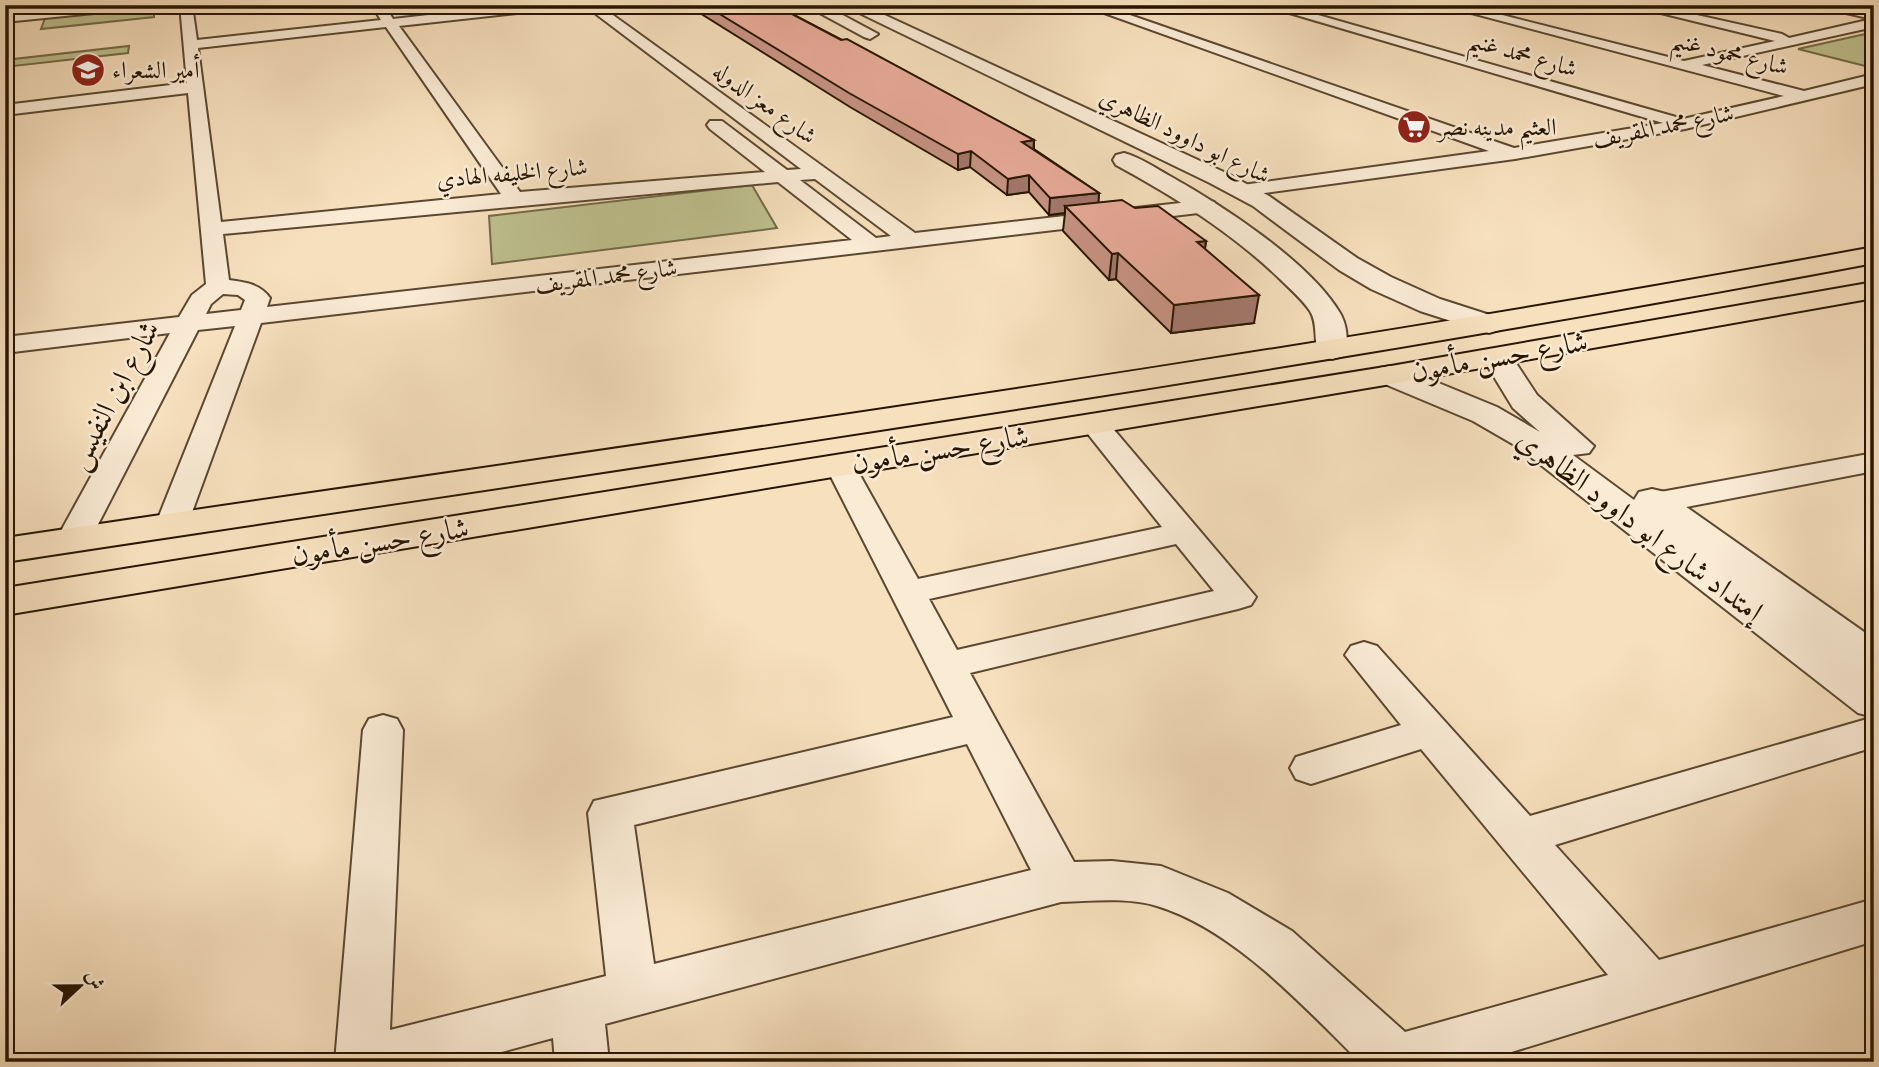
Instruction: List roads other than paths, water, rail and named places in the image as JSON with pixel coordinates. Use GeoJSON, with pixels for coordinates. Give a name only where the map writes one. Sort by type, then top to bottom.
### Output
{"type":"FeatureCollection","features":[{"type":"Feature","properties":{"kind":"main road","name":"شارع حسن مأمون"},"geometry":{"type":"LineString","coordinates":[[5,602],[1391,375],[1493,341],[1874,255]]}},
{"type":"Feature","properties":{"kind":"main road","name":"شارع حسن مأمون"},"geometry":{"type":"LineString","coordinates":[[5,550],[1332,350],[1493,341],[1874,290]]}},
{"type":"Feature","properties":{"kind":"street"},"geometry":{"type":"LineString","coordinates":[[10,5],[5,17],[134,5]]}},
{"type":"Feature","properties":{"kind":"street"},"geometry":{"type":"LineString","coordinates":[[171,526],[255,308],[244,289],[201,305],[211,229],[186,5]]}},
{"type":"Feature","properties":{"kind":"street"},"geometry":{"type":"LineString","coordinates":[[190,39],[440,5]]}},
{"type":"Feature","properties":{"kind":"street"},"geometry":{"type":"LineString","coordinates":[[384,13],[553,5]]}},
{"type":"Feature","properties":{"kind":"street"},"geometry":{"type":"LineString","coordinates":[[562,5],[595,31]]}},
{"type":"Feature","properties":{"kind":"street","name":"شارع معز الدوله"},"geometry":{"type":"LineString","coordinates":[[590,5],[903,235]]}},
{"type":"Feature","properties":{"kind":"street"},"geometry":{"type":"LineString","coordinates":[[812,5],[1029,112]]}},
{"type":"Feature","properties":{"kind":"street","name":"شارع ابو داوود الظاهري"},"geometry":{"type":"LineString","coordinates":[[850,5],[1251,196],[1348,264],[1493,341]]}},
{"type":"Feature","properties":{"kind":"street","name":"شارع محمد غنيم"},"geometry":{"type":"LineString","coordinates":[[1268,5],[1685,124]]}},
{"type":"Feature","properties":{"kind":"street","name":"شارع محمود غنيم"},"geometry":{"type":"LineString","coordinates":[[1447,5],[1838,104]]}},
{"type":"Feature","properties":{"kind":"street"},"geometry":{"type":"LineString","coordinates":[[1634,5],[1793,41]]}},
{"type":"Feature","properties":{"kind":"street"},"geometry":{"type":"LineString","coordinates":[[1818,5],[1874,16]]}},
{"type":"Feature","properties":{"kind":"street"},"geometry":{"type":"LineString","coordinates":[[1080,8],[1481,157]]}},
{"type":"Feature","properties":{"kind":"street"},"geometry":{"type":"LineString","coordinates":[[1080,8],[1513,161]]}},
{"type":"Feature","properties":{"kind":"street"},"geometry":{"type":"LineString","coordinates":[[384,13],[514,199]]}},
{"type":"Feature","properties":{"kind":"street"},"geometry":{"type":"LineString","coordinates":[[1682,65],[1874,23]]}},
{"type":"Feature","properties":{"kind":"street","name":"شارع محمد المقريف"},"geometry":{"type":"LineString","coordinates":[[1251,196],[1513,161],[1874,79]]}},
{"type":"Feature","properties":{"kind":"street"},"geometry":{"type":"LineString","coordinates":[[982,89],[1017,83]]}},
{"type":"Feature","properties":{"kind":"street"},"geometry":{"type":"LineString","coordinates":[[5,110],[195,87]]}},
{"type":"Feature","properties":{"kind":"street","name":"شارع محمد المقريف"},"geometry":{"type":"LineString","coordinates":[[1251,196],[1481,157],[1543,163],[1714,133],[1874,95]]}},
{"type":"Feature","properties":{"kind":"street","name":"شارع معز الدوله"},"geometry":{"type":"LineString","coordinates":[[705,116],[864,239]]}},
{"type":"Feature","properties":{"kind":"street","name":"شارع ابو داوود الظاهري"},"geometry":{"type":"LineString","coordinates":[[1111,153],[1198,200],[1249,237],[1291,274],[1323,309],[1330,323],[1332,350]]}},
{"type":"Feature","properties":{"kind":"street","name":"شارع الخليفه الهادي"},"geometry":{"type":"LineString","coordinates":[[211,229],[819,173]]}},
{"type":"Feature","properties":{"kind":"street","name":"شارع محمد المقريف"},"geometry":{"type":"LineString","coordinates":[[5,325],[201,305],[255,308],[1198,200]]}},
{"type":"Feature","properties":{"kind":"street"},"geometry":{"type":"LineString","coordinates":[[1291,274],[1331,278],[1347,271],[1348,264]]}},
{"type":"Feature","properties":{"kind":"street","name":"شارع محمد المقريف"},"geometry":{"type":"LineString","coordinates":[[5,345],[201,305]]}},
{"type":"Feature","properties":{"kind":"street","name":"شارع ابن النفيس"},"geometry":{"type":"LineString","coordinates":[[73,540],[201,305]]}},
{"type":"Feature","properties":{"kind":"street","name":"إمتداد شارع ابو داوود الظاهري"},"geometry":{"type":"LineString","coordinates":[[1493,341],[1514,387],[1530,440],[1874,701]]}},
{"type":"Feature","properties":{"kind":"street","name":"إمتداد شارع ابو داوود الظاهري"},"geometry":{"type":"LineString","coordinates":[[1391,375],[1454,400],[1524,421],[1655,503],[1874,661]]}},
{"type":"Feature","properties":{"kind":"street"},"geometry":{"type":"LineString","coordinates":[[946,666],[1238,597],[1094,424]]}},
{"type":"Feature","properties":{"kind":"street"},"geometry":{"type":"LineString","coordinates":[[1655,503],[1873,463]]}},
{"type":"Feature","properties":{"kind":"street"},"geometry":{"type":"LineString","coordinates":[[840,465],[1061,881]]}},
{"type":"Feature","properties":{"kind":"street"},"geometry":{"type":"LineString","coordinates":[[907,593],[1184,533]]}},
{"type":"Feature","properties":{"kind":"street"},"geometry":{"type":"LineString","coordinates":[[1364,655],[1649,986]]}},
{"type":"Feature","properties":{"kind":"street"},"geometry":{"type":"LineString","coordinates":[[633,991],[610,813],[978,726]]}},
{"type":"Feature","properties":{"kind":"street"},"geometry":{"type":"LineString","coordinates":[[383,730],[365,1062],[1061,881],[1112,881],[1161,886],[1211,908],[1275,947],[1395,1061],[1874,919]]}},
{"type":"Feature","properties":{"kind":"street"},"geometry":{"type":"LineString","coordinates":[[1311,768],[1430,731]]}},
{"type":"Feature","properties":{"kind":"street"},"geometry":{"type":"LineString","coordinates":[[1521,837],[1874,732]]}},
{"type":"Feature","properties":{"kind":"street"},"geometry":{"type":"LineString","coordinates":[[577,1006],[582,1062]]}},
{"type":"Feature","properties":{"kind":"place","name":"أمير الشعراء"},"geometry":{"type":"Point","coordinates":[88,70]}},
{"type":"Feature","properties":{"kind":"place","name":"العثيم مدينه نصر"},"geometry":{"type":"Point","coordinates":[1414,127]}}]}
